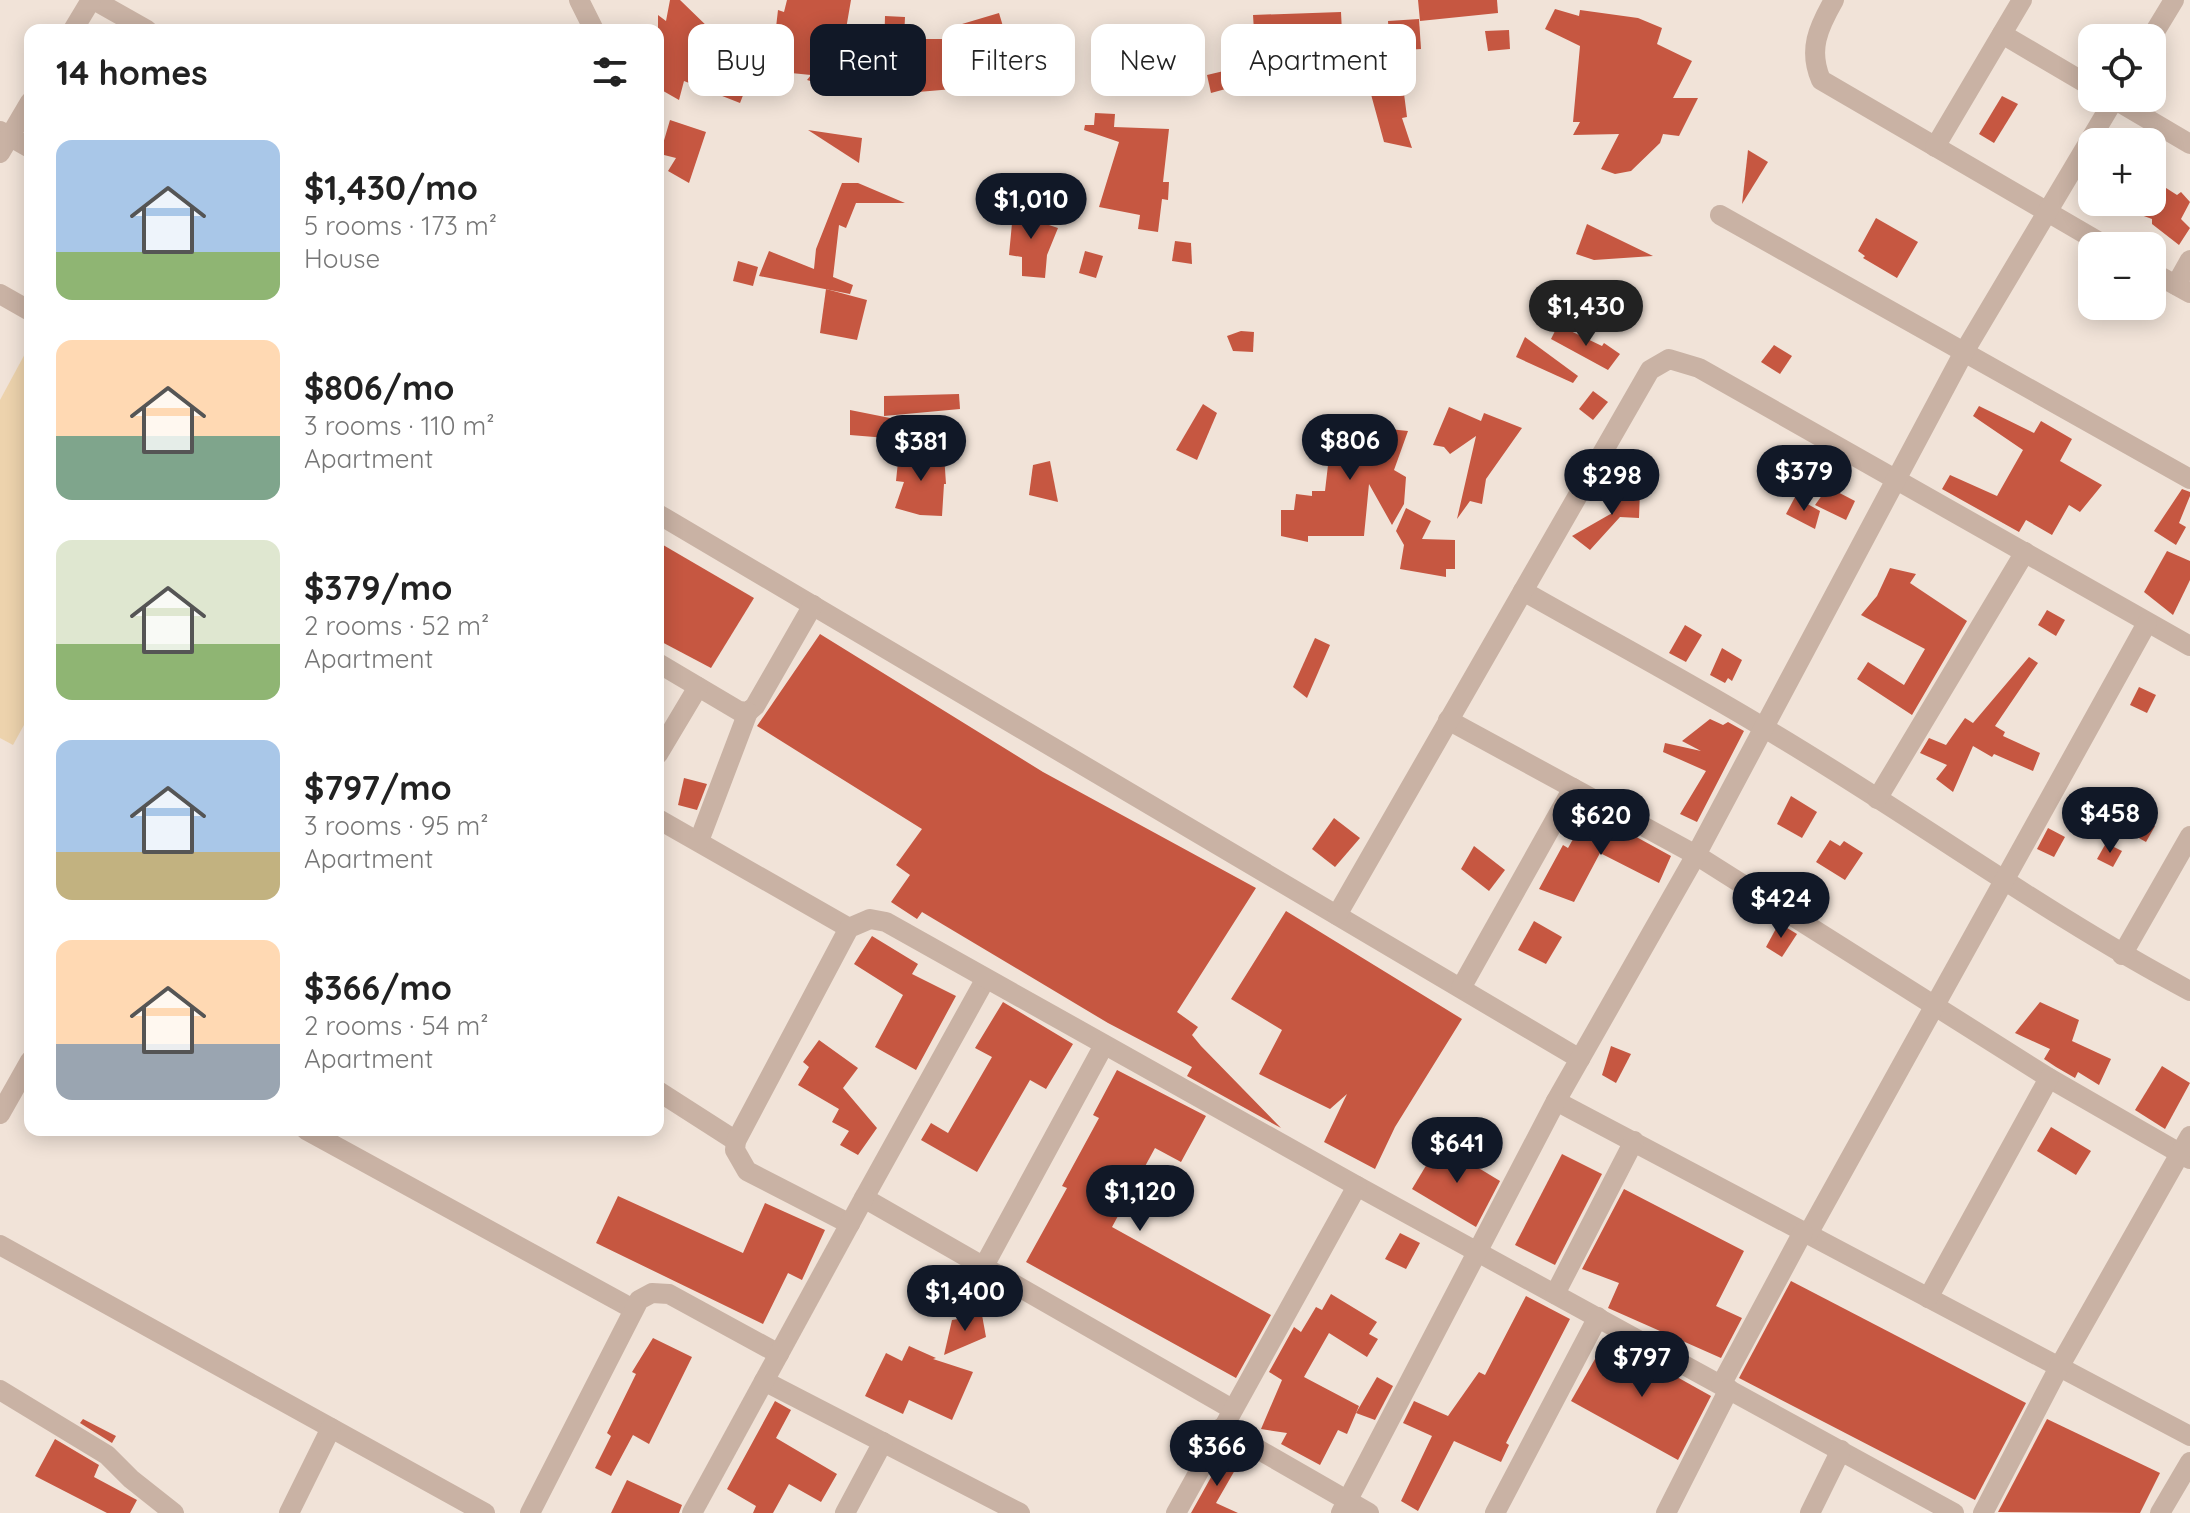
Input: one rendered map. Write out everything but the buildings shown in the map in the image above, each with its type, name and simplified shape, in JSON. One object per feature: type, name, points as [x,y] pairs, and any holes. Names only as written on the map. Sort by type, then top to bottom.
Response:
[{"type":"street","points":[[77,24],[92,0],[136,24]]},
{"type":"street","points":[[579,0],[591,24]]},
{"type":"street","points":[[1834,0],[1814,43],[1814,64],[1821,80],[2081,232]]},
{"type":"street","points":[[1935,147],[2022,0]]},
{"type":"street","points":[[2159,24],[2174,0]]},
{"type":"street","points":[[2002,34],[2078,79]]},
{"type":"street","points":[[24,110],[3,140],[24,146]]},
{"type":"street","points":[[1344,1507],[1556,1101],[1696,855],[1762,726],[1964,352],[2106,112]]},
{"type":"street","points":[[2136,112],[2190,144]]},
{"type":"street","points":[[1720,215],[2190,479]]},
{"type":"street","points":[[2183,289],[2190,260]]},
{"type":"street","points":[[0,294],[24,308]]},
{"type":"street","points":[[1337,915],[1650,370],[1669,359],[1699,368],[2190,646]]},
{"type":"street","points":[[664,518],[1580,1059]]},
{"type":"street","points":[[1877,799],[2025,552]]},
{"type":"street","points":[[1523,591],[1762,726],[2004,882],[2122,955],[2190,991]]},
{"type":"street","points":[[699,841],[748,712],[755,706],[813,605]]},
{"type":"street","points":[[1666,1513],[1725,1387],[1805,1233],[1935,1007],[2147,623]]},
{"type":"street","points":[[664,667],[739,711],[748,712]]},
{"type":"street","points":[[664,744],[698,687]]},
{"type":"street","points":[[1448,720],[1696,855],[2049,1078],[2187,1150],[2058,1369],[1983,1513]]},
{"type":"street","points":[[1461,988],[1573,788]]},
{"type":"street","points":[[664,822],[849,928]]},
{"type":"street","points":[[2122,955],[2190,836]]},
{"type":"street","points":[[850,1224],[747,1171],[735,1150],[736,1141],[849,928],[870,919],[886,922],[1357,1186],[1954,1513]]},
{"type":"street","points":[[692,1513],[985,980]]},
{"type":"street","points":[[984,1266],[1104,1045]]},
{"type":"street","points":[[0,1114],[24,1072]]},
{"type":"street","points":[[1928,1298],[2049,1078]]},
{"type":"street","points":[[664,1095],[736,1141]]},
{"type":"street","points":[[1556,1101],[2058,1369],[2190,1436]]},
{"type":"street","points":[[317,1136],[633,1309]]},
{"type":"street","points":[[1555,1294],[1634,1141]]},
{"type":"street","points":[[1176,1513],[1357,1186]]},
{"type":"street","points":[[864,1198],[1232,1409]]},
{"type":"street","points":[[0,1245],[485,1513]]},
{"type":"street","points":[[530,1513],[639,1300],[652,1293],[669,1294],[779,1354]]},
{"type":"street","points":[[1495,1513],[1598,1317]]},
{"type":"street","points":[[764,1381],[1020,1513]]},
{"type":"street","points":[[0,1390],[107,1455],[131,1479],[174,1513]]},
{"type":"street","points":[[289,1513],[331,1428]]},
{"type":"street","points":[[1221,1428],[1344,1507],[1369,1513]]},
{"type":"street","points":[[845,1513],[883,1442]]},
{"type":"street","points":[[1810,1513],[1841,1450]]},
{"type":"street","points":[[2160,1513],[2190,1462]]},
{"type":"sand","points":[[24,356],[24,725],[13,745],[0,738],[0,400]]}]
